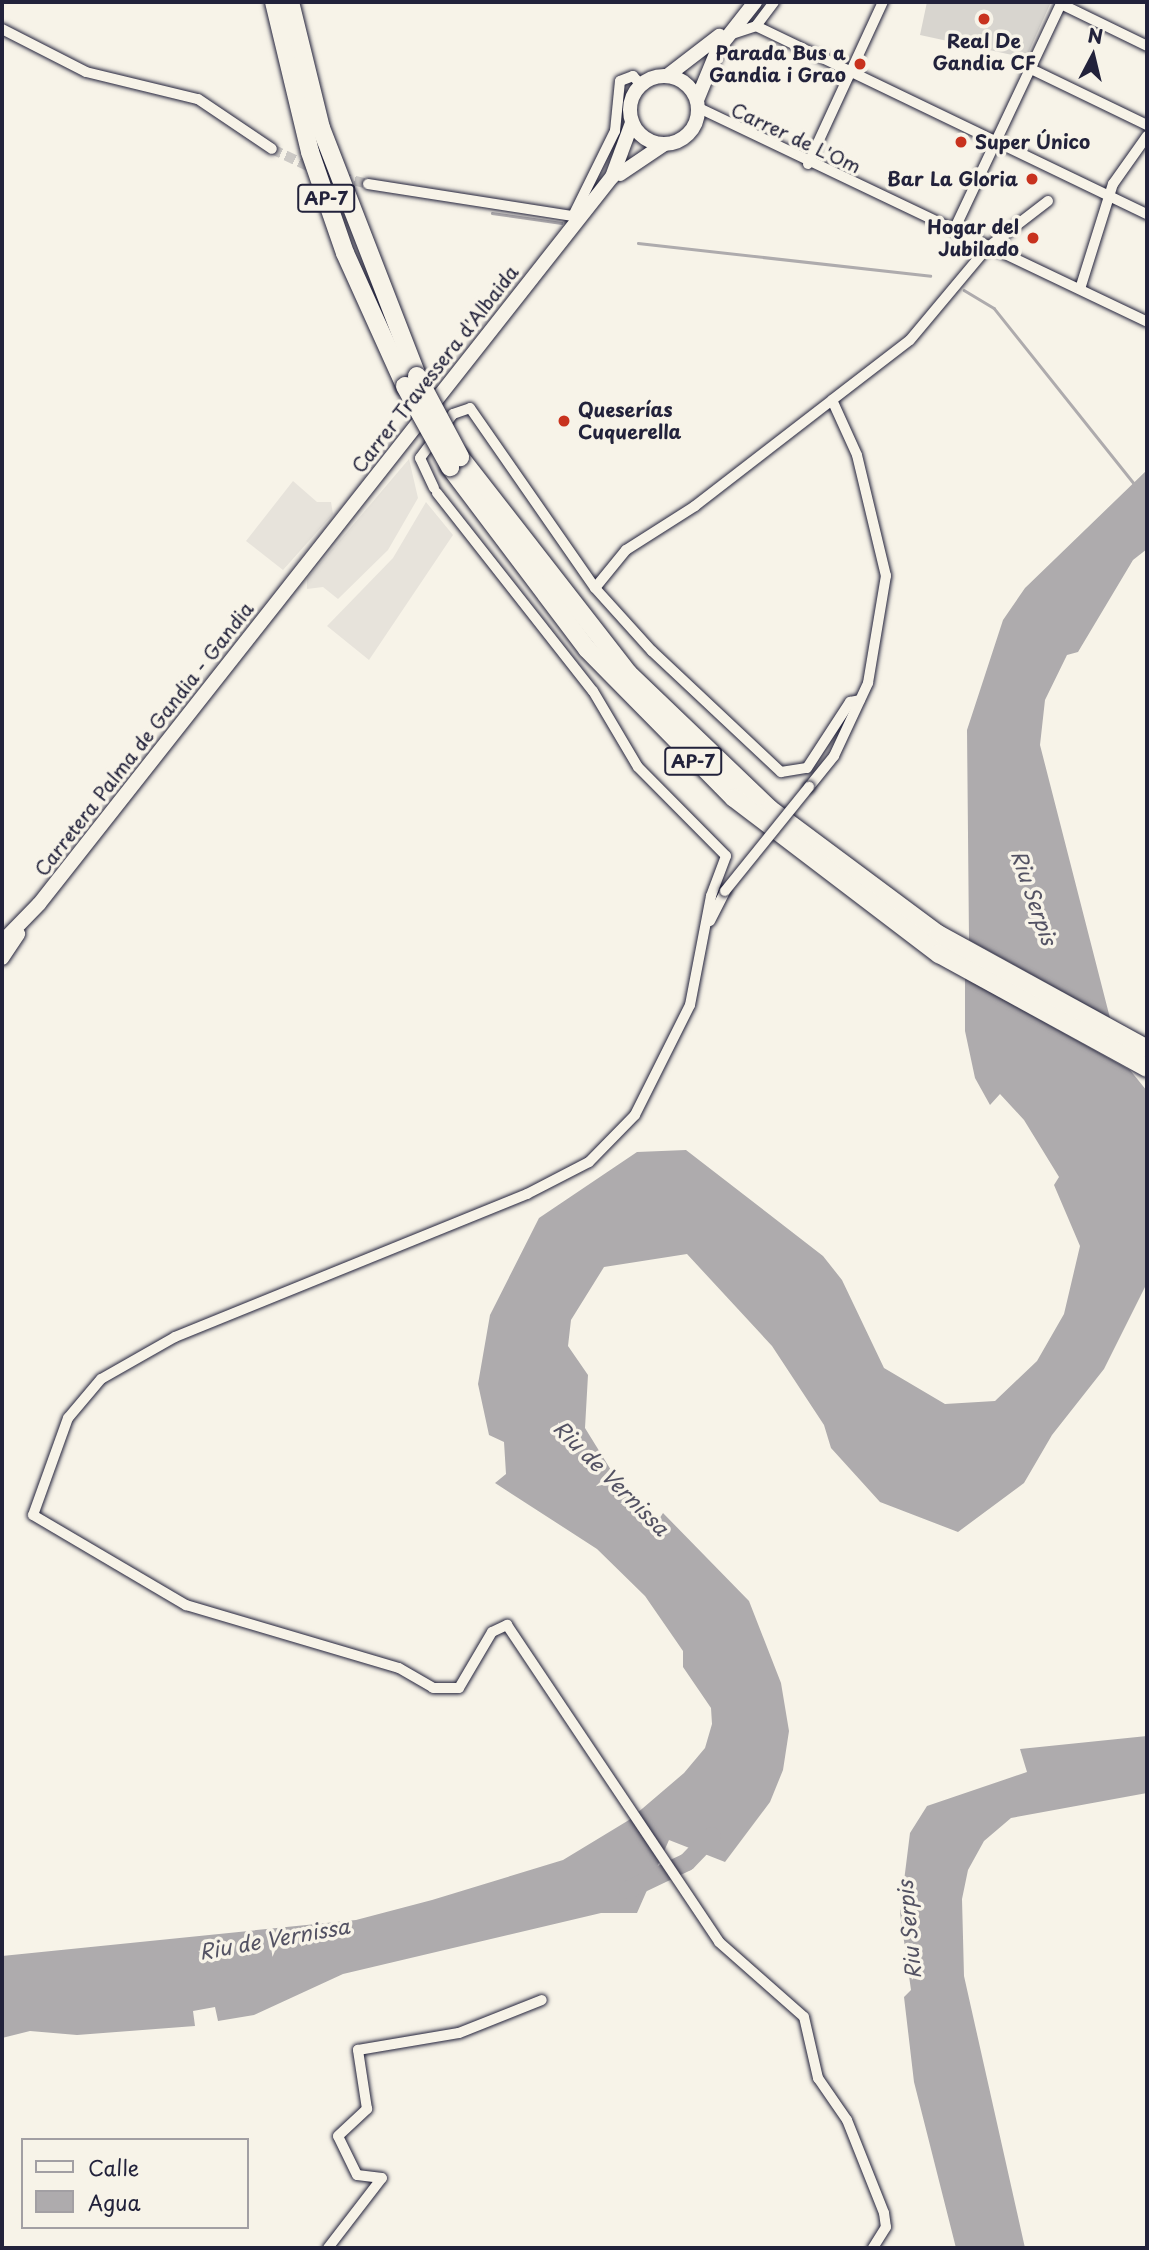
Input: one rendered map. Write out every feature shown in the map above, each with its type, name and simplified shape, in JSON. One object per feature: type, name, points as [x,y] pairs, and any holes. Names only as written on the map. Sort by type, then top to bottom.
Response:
[{"type":"highway","name":"AP-7","points":[[274,2],[310,152],[345,253],[455,462],[587,649],[695,763],[834,879],[939,954],[1147,1049]]},
{"type":"highway","name":"AP-7","points":[[290,2],[321,128],[411,381]]},
{"type":"highway","name":"AP-7","points":[[1003,981],[1147,1068]]},
{"type":"main road","points":[[746,2],[713,43],[667,76],[640,85],[630,103],[632,122],[644,138],[663,145],[689,134],[698,104],[728,35],[755,2]]},
{"type":"main road","points":[[667,76],[686,83],[698,104]]},
{"type":"main road","name":"Carrer Travessera d'Albaida","points":[[612,177],[632,122]]},
{"type":"main road","name":"Carrer Travessera d'Albaida","points":[[289,586],[576,216],[612,177],[663,145]]},
{"type":"main road","name":"Carretera Palma de Gandia - Gandia","points":[[2,958],[30,915],[289,586]]},
{"type":"main road","name":"Carretera Palma de Gandia - Gandia","points":[[2,942],[30,915]]},
{"type":"street","points":[[728,35],[756,26],[774,2]]},
{"type":"street","points":[[808,164],[883,2]]},
{"type":"street","points":[[954,230],[1061,3],[1147,46]]},
{"type":"street","points":[[756,26],[1110,192],[1147,214]]},
{"type":"street","points":[[2,29],[93,75],[198,99],[272,149]]},
{"type":"street","points":[[1029,68],[1147,125]]},
{"type":"street","points":[[368,184],[576,216],[615,131],[620,81],[632,76],[640,85]]},
{"type":"street","name":"Carrer de L'Om","points":[[698,104],[808,164],[1147,322]]},
{"type":"street","points":[[1080,289],[1110,192],[1147,136]]},
{"type":"street","points":[[595,588],[626,550],[695,506],[910,340],[987,248],[1048,201]]},
{"type":"street","points":[[709,922],[725,891],[834,756],[860,700],[879,640],[886,569],[849,430],[832,400]]},
{"type":"street","points":[[860,700],[850,702],[807,768],[781,772],[661,660],[595,588],[470,408],[453,414],[420,458],[435,491],[593,691],[638,767],[723,850],[727,865],[711,896],[709,922],[690,1005],[635,1115],[614,1142],[527,1194],[130,1359],[91,1388],[68,1418],[33,1507],[44,1527],[186,1605],[399,1668],[433,1688],[458,1688],[492,1632],[507,1625],[734,1958],[808,2025],[818,2078],[847,2120],[884,2213],[886,2227],[873,2248]]},
{"type":"street","points":[[328,2248],[382,2178],[357,2175],[338,2136],[367,2109],[358,2050],[459,2033],[542,2000]]},
{"type":"shaded area","name":"Real De Gandia CF","points":[[927,2],[1051,2],[1026,58],[920,35]]},
{"type":"shaded area","points":[[409,459],[418,498],[388,550],[338,599],[323,587],[307,589],[307,579]]},
{"type":"shaded area","points":[[293,481],[317,502],[331,502],[333,514],[283,570],[246,541]]},
{"type":"shaded area","points":[[426,502],[453,535],[369,660],[327,626],[393,558]]},
{"type":"water","name":"Riu Serpis","points":[[1147,470],[1147,549],[1133,560],[1078,652],[1067,655],[1045,700],[1040,745],[1110,1018],[969,940],[967,730],[1003,620],[1025,588]]},
{"type":"water","points":[[965,978],[1130,1070],[1147,1091],[1147,1283],[1104,1369],[1052,1435],[1024,1483],[958,1532],[880,1502],[831,1448],[824,1425],[772,1346],[687,1254],[604,1267],[571,1320],[568,1346],[588,1375],[585,1428],[627,1496],[656,1524],[663,1513],[749,1601],[781,1683],[789,1731],[783,1770],[770,1802],[725,1862],[669,1840],[637,1913],[601,1913],[343,1974],[254,2015],[218,2021],[215,2007],[193,2011],[195,2026],[77,2035],[30,2031],[2,2038],[2,1956],[356,1920],[432,1900],[563,1860],[629,1820],[684,1773],[705,1748],[712,1724],[711,1708],[683,1667],[683,1651],[645,1596],[597,1549],[495,1483],[506,1474],[504,1442],[489,1435],[478,1384],[490,1315],[539,1218],[637,1152],[686,1150],[823,1256],[842,1280],[884,1368],[945,1404],[995,1401],[1037,1361],[1064,1314],[1080,1246],[1054,1185],[1059,1177],[1024,1120],[1000,1094],[990,1105],[975,1078],[965,1031]]},
{"type":"water","name":"Riu Serpis","points":[[1147,1736],[1147,1793],[1011,1818],[984,1841],[968,1870],[962,1899],[964,1976],[1025,2248],[956,2248],[914,2082],[904,1997],[911,1990],[900,1913],[910,1833],[927,1806],[1027,1772],[1020,1749]]},
{"type":"waterway","points":[[492,213],[561,223]]},
{"type":"waterway","points":[[638,243],[930,276]]},
{"type":"waterway","points":[[964,290],[994,308],[1136,486]]},
{"type":"waterway","name":"Riu de Vernissa","points":[[628,1890],[687,1862],[712,1836]]},
{"type":"tunnel","points":[[272,149],[316,170]]},
{"type":"tunnel","points":[[340,177],[368,184]]},
{"type":"place","name":"Real De Gandia CF","points":[[984,19]]},
{"type":"place","name":"Parada Bus a Gandia i Grao","points":[[860,64]]},
{"type":"place","name":"Super Único","points":[[961,142]]},
{"type":"place","name":"Bar La Gloria","points":[[1032,179]]},
{"type":"place","name":"Hogar del Jubilado","points":[[1033,238]]},
{"type":"place","name":"Queserías Cuquerella","points":[[564,421]]}]
